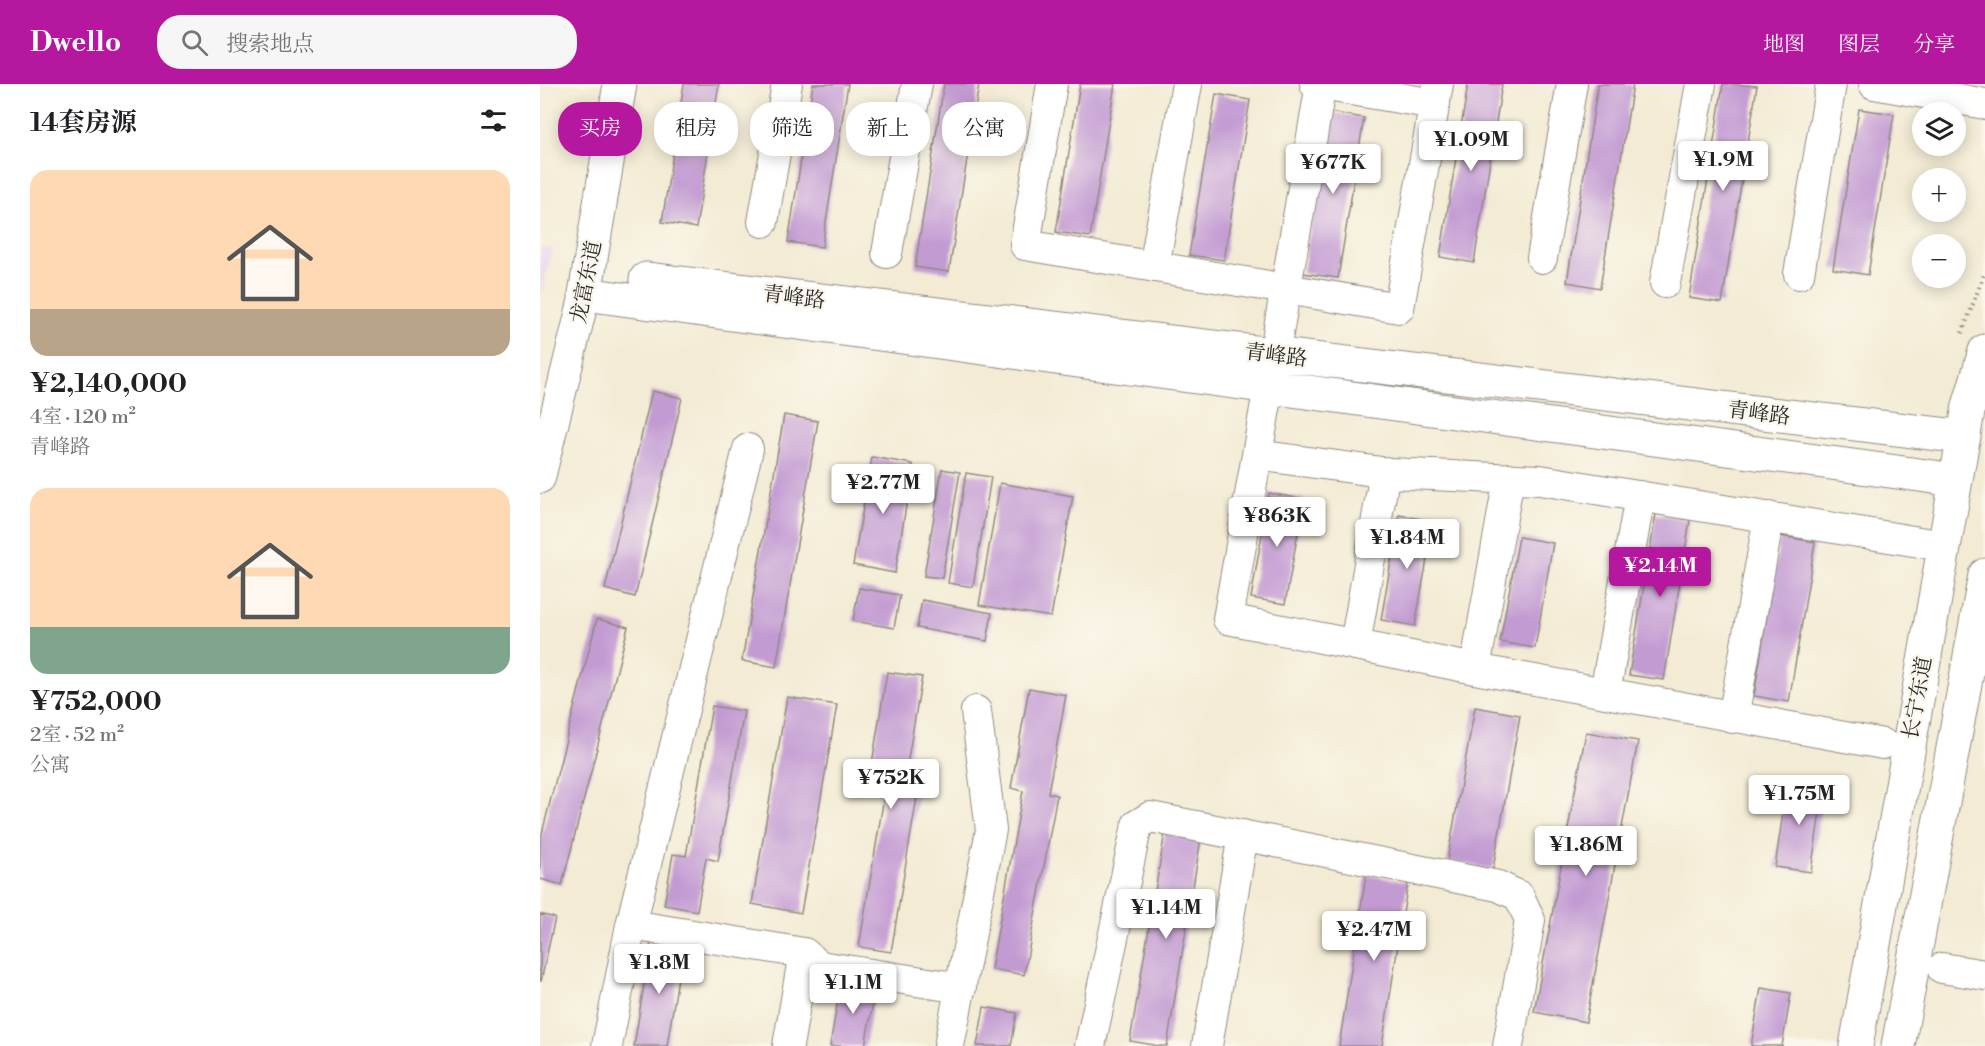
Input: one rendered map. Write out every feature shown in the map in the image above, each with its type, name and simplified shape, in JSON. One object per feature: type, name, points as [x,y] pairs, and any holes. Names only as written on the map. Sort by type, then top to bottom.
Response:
[{"type":"main road","name":"龙富东道","points":[[587,283],[620,84]]},
{"type":"main road","name":"青峰路","points":[[587,283],[1964,437]]},
{"type":"main road","name":"青峰路","points":[[587,283],[1956,480]]},
{"type":"main road","name":"长宁东道","points":[[1856,1046],[1969,406],[1985,351]]},
{"type":"main road","name":"长宁东道","points":[[1898,1046],[1985,575]]},
{"type":"street","points":[[763,222],[787,84]]},
{"type":"street","points":[[887,253],[917,84]]},
{"type":"street","points":[[1052,84],[1025,245],[1285,290],[1400,308],[1436,94],[1319,84],[1285,290],[1257,455],[1228,619],[1475,669],[1883,744]]},
{"type":"street","points":[[1154,267],[1187,84]]},
{"type":"street","points":[[1542,258],[1572,84]]},
{"type":"street","points":[[1665,283],[1701,84]]},
{"type":"street","points":[[1799,274],[1831,84]]},
{"type":"street","points":[[1874,84],[1969,96]]},
{"type":"street","name":"龙富东道","points":[[540,478],[587,283]]},
{"type":"street","points":[[607,1046],[631,925],[748,449]]},
{"type":"street","points":[[1257,455],[1385,472],[1540,480],[1944,546]]},
{"type":"street","points":[[1355,645],[1385,472]]},
{"type":"street","points":[[1475,669],[1509,478]]},
{"type":"street","points":[[1605,693],[1640,496]]},
{"type":"street","points":[[1733,718],[1769,518]]},
{"type":"street","points":[[950,1046],[991,830],[976,711]]},
{"type":"street","points":[[1090,1046],[1137,825],[1150,817],[1498,886],[1519,896],[1530,920],[1508,1046]]},
{"type":"street","points":[[1207,1046],[1243,835]]},
{"type":"street","points":[[631,925],[804,953],[820,966],[961,988]]},
{"type":"street","points":[[788,1046],[804,953]]},
{"type":"street","points":[[1942,968],[1985,975]]},
{"type":"shaded area","points":[[540,248],[553,248],[540,297]]},
{"type":"building","points":[[684,84],[719,84],[716,102],[681,102]]},
{"type":"building","points":[[813,84],[848,84],[822,247],[788,242],[802,156],[834,156],[834,102],[810,102]]},
{"type":"building","points":[[944,84],[979,84],[976,102],[942,102],[942,156],[968,156],[949,272],[915,267]]},
{"type":"building","points":[[1080,84],[1115,84],[1090,237],[1056,232]]},
{"type":"building","points":[[1468,84],[1502,84],[1474,263],[1440,257]]},
{"type":"building","points":[[1598,84],[1633,84],[1600,288],[1567,282]]},
{"type":"building","points":[[1723,84],[1757,86],[1722,303],[1689,298]]},
{"type":"building","points":[[1216,94],[1250,100],[1224,260],[1189,255]]},
{"type":"building","points":[[1859,109],[1894,114],[1868,275],[1833,269]]},
{"type":"building","points":[[1329,112],[1364,118],[1338,278],[1303,273]]},
{"type":"building","points":[[673,156],[708,156],[696,228],[662,222]]},
{"type":"building","points":[[652,391],[682,398],[635,597],[605,589]]},
{"type":"building","points":[[784,415],[818,421],[776,667],[742,661]]},
{"type":"building","points":[[872,457],[913,464],[895,573],[853,565]]},
{"type":"building","points":[[942,469],[960,472],[942,578],[924,576]]},
{"type":"building","points":[[966,473],[991,477],[973,587],[948,583]]},
{"type":"building","points":[[1000,483],[1073,496],[1051,617],[979,605]]},
{"type":"building","points":[[1269,493],[1304,499],[1285,604],[1251,598]]},
{"type":"building","points":[[1656,514],[1690,520],[1664,680],[1629,675]]},
{"type":"building","points":[[1399,515],[1434,521],[1415,626],[1381,620]]},
{"type":"building","points":[[1780,536],[1815,542],[1789,702],[1754,696]]},
{"type":"building","points":[[1519,537],[1553,543],[1535,648],[1500,642]]},
{"type":"building","points":[[859,588],[900,595],[894,628],[853,621]]},
{"type":"building","points":[[922,600],[992,613],[987,641],[917,628]]},
{"type":"building","points":[[597,619],[628,627],[562,885],[540,879],[540,841]]},
{"type":"building","points":[[887,672],[922,677],[903,788],[918,791],[891,952],[859,947],[886,785],[869,782]]},
{"type":"building","points":[[1029,688],[1066,695],[1048,793],[1057,795],[1024,975],[991,969],[1023,791],[1011,788]]},
{"type":"building","points":[[787,697],[837,705],[801,913],[752,904]]},
{"type":"building","points":[[712,706],[744,711],[718,861],[706,858],[697,911],[664,905],[673,854],[686,856]]},
{"type":"building","points":[[1475,707],[1520,715],[1493,869],[1447,861]]},
{"type":"building","points":[[1586,732],[1638,741],[1586,1022],[1534,1012]]},
{"type":"building","points":[[1788,779],[1824,785],[1811,872],[1775,867]]},
{"type":"building","points":[[1165,832],[1201,838],[1167,1046],[1160,1046],[1130,1041]]},
{"type":"building","points":[[1366,875],[1408,882],[1382,1046],[1339,1046]]},
{"type":"building","points":[[540,914],[555,918],[541,981],[540,981]]},
{"type":"building","points":[[651,942],[683,947],[667,1046],[634,1046]]},
{"type":"building","points":[[841,981],[876,987],[865,1046],[830,1046]]},
{"type":"building","points":[[1761,988],[1791,993],[1782,1046],[1751,1046]]},
{"type":"building","points":[[984,1007],[1017,1013],[1011,1046],[977,1046]]}]
